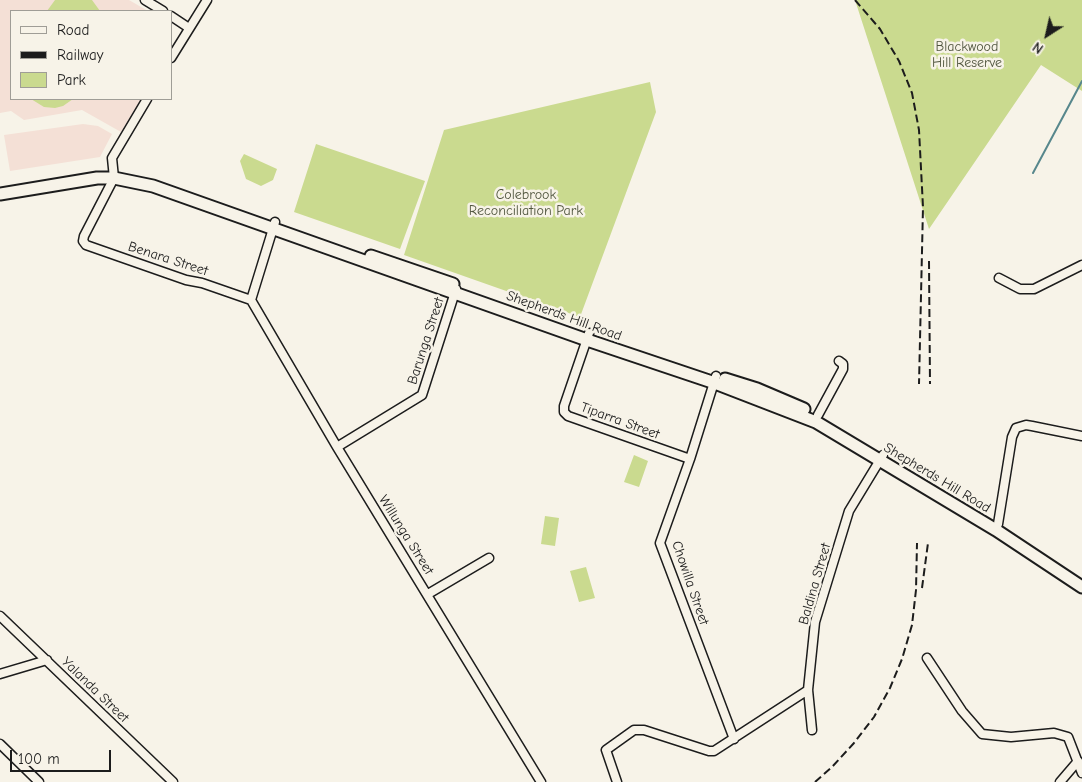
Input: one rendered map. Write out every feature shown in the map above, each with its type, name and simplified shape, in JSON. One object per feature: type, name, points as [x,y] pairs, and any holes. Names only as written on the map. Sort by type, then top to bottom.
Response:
[{"type":"main road","name":"Shepherds Hill Road","points":[[0,187],[75,175],[154,178],[274,225],[715,379],[816,422],[998,524],[1082,580]]},
{"type":"main road","name":"Shepherds Hill Road","points":[[0,194],[114,175]]},
{"type":"main road","name":"Shepherds Hill Road","points":[[715,379],[757,389],[818,415],[881,458],[996,530],[1082,587]]},
{"type":"street","points":[[145,0],[161,10]]},
{"type":"street","points":[[172,56],[206,0]]},
{"type":"street","points":[[172,17],[190,28]]},
{"type":"street","points":[[114,175],[112,158],[146,100]]},
{"type":"street","name":"Benara Street","points":[[114,175],[84,236],[83,241],[86,245],[186,280],[202,283],[251,300]]},
{"type":"street","points":[[251,300],[274,225]]},
{"type":"street","points":[[999,278],[1020,289],[1034,290],[1082,265]]},
{"type":"street","name":"Barunga Street","points":[[337,447],[422,395],[456,289]]},
{"type":"street","name":"Willunga Street","points":[[251,300],[337,447],[541,782]]},
{"type":"street","name":"Tiparra Street","points":[[588,336],[564,406],[564,412],[568,416],[690,459]]},
{"type":"street","points":[[818,415],[844,368],[840,361]]},
{"type":"street","name":"Chowilla Street","points":[[715,379],[690,459],[660,543],[734,739]]},
{"type":"street","points":[[998,524],[1012,437],[1016,428],[1026,425],[1082,437]]},
{"type":"street","name":"Baldina Street","points":[[812,730],[808,690],[815,622],[849,512],[881,458]]},
{"type":"street","points":[[428,594],[489,558]]},
{"type":"street","name":"Yalanda Street","points":[[0,616],[47,660],[163,779],[173,782]]},
{"type":"street","points":[[927,658],[962,711],[982,734],[1011,737],[1054,733],[1068,737],[1082,773]]},
{"type":"street","points":[[0,674],[47,660]]},
{"type":"street","points":[[617,782],[606,750],[639,728],[714,751],[808,690]]},
{"type":"street","points":[[0,744],[39,782]]},
{"type":"street","points":[[1060,782],[1078,761]]},
{"type":"shaded area","points":[[0,0],[129,0],[146,10],[10,10],[10,100],[140,100],[121,132],[82,110],[24,120],[11,111],[0,113]]},
{"type":"shaded area","points":[[83,124],[98,126],[112,134],[100,157],[10,171],[4,135]]},
{"type":"green space","points":[[55,0],[92,0],[99,10],[48,10]]},
{"type":"green space","name":"Blackwood Hill Reserve","points":[[855,0],[1082,0],[1082,91],[1041,65],[929,229]]},
{"type":"green space","name":"Colebrook Reconciliation Park","points":[[650,82],[656,112],[580,317],[404,255],[444,130]]},
{"type":"green space","points":[[33,100],[72,100],[63,106],[55,108],[44,107]]},
{"type":"green space","points":[[316,144],[425,181],[400,249],[294,212]]},
{"type":"green space","points":[[244,154],[277,169],[273,180],[261,186],[246,179],[240,161]]},
{"type":"green space","points":[[634,455],[648,461],[639,487],[624,482]]},
{"type":"green space","points":[[545,516],[559,518],[555,546],[541,544]]},
{"type":"green space","points":[[586,567],[595,598],[579,602],[570,571]]},
{"type":"waterway","points":[[1033,173],[1082,81]]},
{"type":"railway","points":[[855,0],[880,29],[899,61],[912,93],[919,130],[923,207],[919,384]]},
{"type":"railway","points":[[929,261],[930,384]]},
{"type":"railway","points":[[815,782],[854,743],[874,717],[890,688],[902,659],[912,625],[916,590],[917,543]]},
{"type":"railway","points":[[922,588],[928,543]]}]
